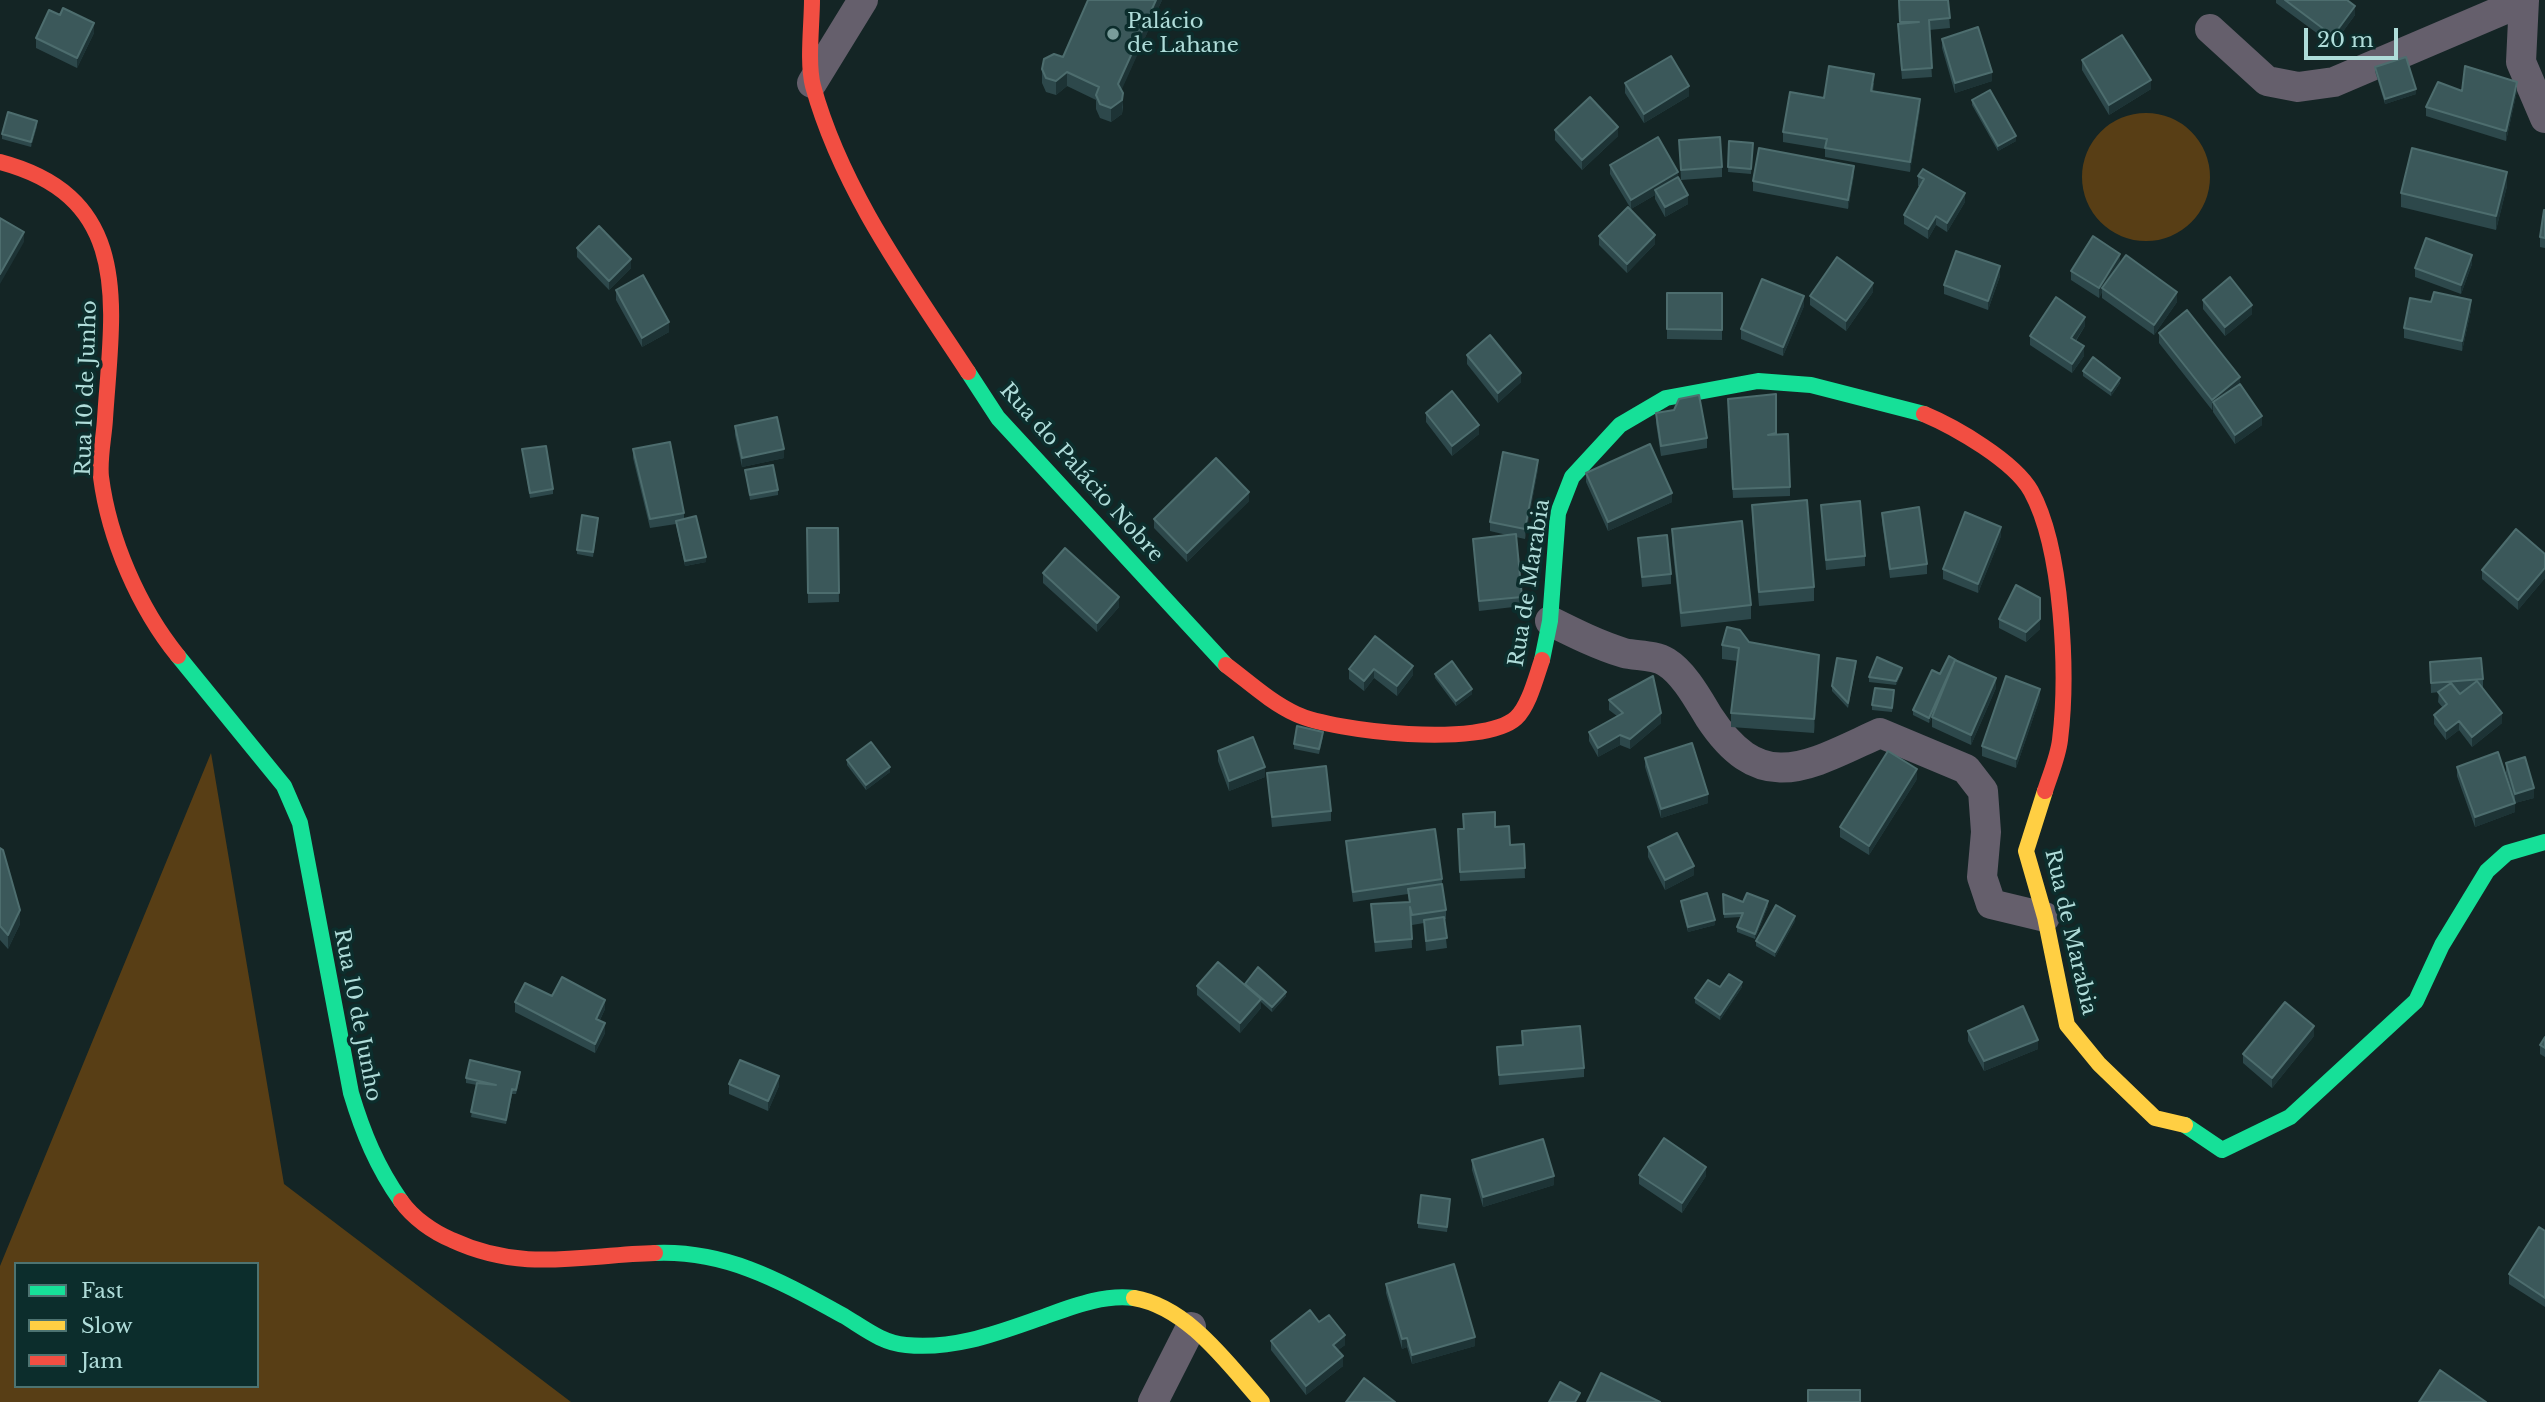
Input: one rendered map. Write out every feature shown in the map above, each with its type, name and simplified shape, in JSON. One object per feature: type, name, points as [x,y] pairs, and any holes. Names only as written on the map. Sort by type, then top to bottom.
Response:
[{"type":"main road","name":"Rua do Palácio Nobre","points":[[812,0],[812,83],[839,156],[884,244],[998,418],[1221,661],[1273,701],[1298,715],[1323,723]]},
{"type":"main road","name":"Rua 10 de Junho","points":[[0,162],[19,167],[57,185],[90,219],[107,263],[113,297],[102,476],[116,538],[137,590],[166,641],[284,786],[300,823],[350,1097],[370,1157],[404,1206],[443,1238],[486,1255],[531,1261],[591,1258],[667,1249],[721,1258],[772,1275],[890,1342],[948,1345],[987,1337],[1081,1304],[1130,1297],[1165,1310],[1191,1327],[1262,1402]]},
{"type":"main road","name":"Rua de Marabia","points":[[1323,723],[1445,736],[1490,731],[1516,718],[1534,684],[1550,621],[1559,513],[1572,477],[1620,425],[1666,398],[1758,381],[1811,386],[1913,409],[1956,428],[1994,454],[2031,490],[2046,533],[2059,592],[2063,702],[2060,743],[2026,852],[2045,917],[2067,1025],[2099,1063],[2155,1118],[2185,1125],[2222,1150],[2290,1116],[2416,1001],[2442,945],[2487,871],[2507,853],[2545,842]]},
{"type":"street","points":[[812,83],[863,0]]},
{"type":"street","points":[[2210,29],[2267,81],[2298,87],[2334,82],[2524,1],[2521,62],[2545,118]]},
{"type":"street","points":[[1550,621],[1626,653],[1665,662],[1694,692],[1724,740],[1747,759],[1774,768],[1811,765],[1880,733],[1966,769],[1983,791],[1986,832],[1982,877],[1991,904],[2045,917]]},
{"type":"street","points":[[1153,1402],[1191,1327]]},
{"type":"shaded area","points":[[2146,113],[2170,118],[2191,132],[2205,153],[2210,177],[2205,201],[2191,222],[2170,236],[2146,241],[2122,236],[2101,222],[2087,201],[2082,177],[2087,153],[2101,132],[2122,118]]},
{"type":"shaded area","points":[[211,753],[284,1184],[571,1402],[0,1402],[0,1266]]},
{"type":"building","name":"Palácio de Lahane","points":[[1088,0],[1156,0],[1118,84],[1123,93],[1122,100],[1111,108],[1100,104],[1096,95],[1099,87],[1067,72],[1056,81],[1046,78],[1042,69],[1044,59],[1054,54],[1063,57]]},
{"type":"building","points":[[1899,0],[1948,0],[1950,18],[1929,20],[1932,68],[1902,70],[1898,24],[1919,22],[1900,22]]},
{"type":"building","points":[[2285,0],[2347,0],[2355,6],[2333,36]]},
{"type":"building","points":[[63,8],[94,23],[77,58],[36,38],[49,10],[60,15]]},
{"type":"building","points":[[1978,27],[1992,72],[1955,83],[1942,39]]},
{"type":"building","points":[[2122,35],[2151,80],[2109,105],[2082,60]]},
{"type":"building","points":[[1671,56],[1689,86],[1644,114],[1625,83]]},
{"type":"building","points":[[2406,57],[2416,89],[2385,99],[2375,67]]},
{"type":"building","points":[[1829,66],[1874,74],[1871,91],[1920,99],[1910,162],[1825,148],[1827,139],[1783,132],[1790,92],[1824,98]]},
{"type":"building","points":[[2465,66],[2517,82],[2506,131],[2426,107],[2438,82],[2462,91]]},
{"type":"building","points":[[1990,90],[2016,136],[1998,146],[1972,100]]},
{"type":"building","points":[[1590,97],[1618,127],[1582,160],[1555,130]]},
{"type":"building","points":[[8,112],[37,121],[31,142],[2,134]]},
{"type":"building","points":[[1658,137],[1678,172],[1631,200],[1610,165]]},
{"type":"building","points":[[1720,137],[1722,167],[1681,170],[1679,140]]},
{"type":"building","points":[[1729,141],[1753,143],[1751,169],[1728,167]]},
{"type":"building","points":[[1759,148],[1854,166],[1848,200],[1753,181]]},
{"type":"building","points":[[2412,148],[2507,172],[2496,216],[2401,193]]},
{"type":"building","points":[[1923,169],[1965,193],[1947,223],[1936,216],[1928,229],[1904,215],[1924,179],[1918,176]]},
{"type":"building","points":[[1678,177],[1688,195],[1665,207],[1655,190]]},
{"type":"building","points":[[1628,207],[1655,235],[1627,264],[1599,236]]},
{"type":"building","points":[[2545,210],[2545,238],[2540,237]]},
{"type":"building","points":[[0,218],[24,232],[0,274]]},
{"type":"building","points":[[599,226],[631,259],[609,281],[577,248]]},
{"type":"building","points":[[2093,236],[2120,254],[2099,288],[2071,271]]},
{"type":"building","points":[[2426,238],[2472,255],[2461,285],[2415,268]]},
{"type":"building","points":[[1956,251],[2000,266],[1988,301],[1944,285]]},
{"type":"building","points":[[2126,255],[2177,292],[2154,325],[2102,288]]},
{"type":"building","points":[[1837,257],[1873,283],[1846,321],[1810,296]]},
{"type":"building","points":[[643,275],[669,322],[642,338],[616,290]]},
{"type":"building","points":[[2230,277],[2252,305],[2225,327],[2203,300]]},
{"type":"building","points":[[1762,279],[1804,296],[1783,347],[1741,329]]},
{"type":"building","points":[[2434,292],[2471,300],[2462,341],[2404,328],[2410,298],[2431,302]]},
{"type":"building","points":[[1667,293],[1722,293],[1722,330],[1667,329]]},
{"type":"building","points":[[2056,297],[2085,317],[2071,338],[2084,346],[2072,364],[2030,336]]},
{"type":"building","points":[[2187,310],[2240,377],[2212,400],[2159,333]]},
{"type":"building","points":[[1490,335],[1521,373],[1498,393],[1467,355]]},
{"type":"building","points":[[2093,357],[2120,378],[2111,391],[2083,371]]},
{"type":"building","points":[[2240,384],[2262,416],[2235,435],[2213,402]]},
{"type":"building","points":[[1452,391],[1479,425],[1452,446],[1426,413]]},
{"type":"building","points":[[1776,394],[1776,433],[1768,435],[1788,434],[1790,487],[1733,489],[1728,399]]},
{"type":"building","points":[[1699,395],[1707,438],[1661,446],[1656,413],[1674,410],[1679,399]]},
{"type":"building","points":[[777,417],[784,449],[742,458],[735,426]]},
{"type":"building","points":[[670,442],[684,513],[650,519],[633,449]]},
{"type":"building","points":[[1650,444],[1672,493],[1608,522],[1586,473]]},
{"type":"building","points":[[546,446],[553,489],[530,493],[522,449]]},
{"type":"building","points":[[1503,452],[1538,460],[1525,529],[1490,522]]},
{"type":"building","points":[[1216,458],[1249,492],[1187,553],[1154,519]]},
{"type":"building","points":[[773,465],[778,490],[750,495],[745,470]]},
{"type":"building","points":[[1807,500],[1814,587],[1759,592],[1752,505]]},
{"type":"building","points":[[1860,501],[1865,556],[1826,560],[1821,505]]},
{"type":"building","points":[[1919,507],[1927,564],[1890,569],[1882,513]]},
{"type":"building","points":[[1965,512],[2001,527],[1978,584],[1943,569]]},
{"type":"building","points":[[582,515],[598,518],[593,552],[577,550]]},
{"type":"building","points":[[696,516],[706,557],[685,561],[676,521]]},
{"type":"building","points":[[1742,521],[1751,605],[1681,613],[1672,529]]},
{"type":"building","points":[[807,528],[838,528],[839,593],[808,593]]},
{"type":"building","points":[[2516,529],[2545,554],[2545,568],[2518,600],[2482,570]]},
{"type":"building","points":[[1516,534],[1522,597],[1479,601],[1473,539]]},
{"type":"building","points":[[1667,535],[1671,574],[1642,577],[1638,538]]},
{"type":"building","points":[[1065,548],[1119,597],[1097,623],[1043,573]]},
{"type":"building","points":[[2016,585],[2040,598],[2040,619],[2026,632],[1999,619]]},
{"type":"building","points":[[1727,627],[1740,630],[1749,642],[1819,655],[1814,719],[1731,713],[1739,648],[1722,645]]},
{"type":"building","points":[[1375,636],[1413,666],[1397,686],[1374,669],[1364,681],[1349,669]]},
{"type":"building","points":[[1949,656],[1956,660],[1929,718],[1913,710],[1932,670],[1940,674]]},
{"type":"building","points":[[1877,657],[1902,668],[1896,681],[1869,677]]},
{"type":"building","points":[[1837,658],[1856,661],[1848,703],[1832,686]]},
{"type":"building","points":[[2481,658],[2483,679],[2431,683],[2430,662]]},
{"type":"building","points":[[1955,660],[1996,678],[1971,735],[1932,717]]},
{"type":"building","points":[[1452,661],[1472,689],[1456,701],[1435,674]]},
{"type":"building","points":[[1653,676],[1661,713],[1630,739],[1620,735],[1598,748],[1589,732],[1623,713],[1609,700]]},
{"type":"building","points":[[2006,676],[2040,689],[2016,759],[1982,746]]},
{"type":"building","points":[[2477,681],[2502,713],[2472,737],[2459,721],[2446,731],[2434,715],[2447,704],[2438,692],[2451,683],[2460,694]]},
{"type":"building","points":[[1875,688],[1894,690],[1892,708],[1872,705]]},
{"type":"building","points":[[1297,726],[1323,732],[1319,749],[1294,744]]},
{"type":"building","points":[[1253,737],[1265,767],[1229,781],[1218,751]]},
{"type":"building","points":[[871,742],[890,767],[866,785],[847,760]]},
{"type":"building","points":[[1692,743],[1708,794],[1661,809],[1645,758]]},
{"type":"building","points":[[1888,751],[1917,769],[1869,846],[1840,827]]},
{"type":"building","points":[[2498,752],[2515,803],[2475,817],[2457,767]]},
{"type":"building","points":[[2525,757],[2534,788],[2515,794],[2506,763]]},
{"type":"building","points":[[1326,766],[1331,811],[1272,817],[1267,773]]},
{"type":"building","points":[[1495,812],[1495,827],[1509,826],[1510,845],[1524,844],[1525,868],[1460,872],[1458,829],[1464,829],[1463,814]]},
{"type":"building","points":[[1435,829],[1442,879],[1353,892],[1346,841]]},
{"type":"building","points":[[1677,833],[1694,866],[1665,880],[1648,847]]},
{"type":"building","points":[[0,848],[3,850],[20,910],[8,935],[0,926]]},
{"type":"building","points":[[1442,884],[1446,910],[1412,915],[1410,907],[1412,939],[1375,942],[1371,904],[1410,902],[1408,889]]},
{"type":"building","points":[[1707,893],[1715,920],[1688,927],[1681,901]]},
{"type":"building","points":[[1747,893],[1768,901],[1755,934],[1737,927],[1743,913],[1724,914],[1723,894],[1743,902]]},
{"type":"building","points":[[1776,905],[1795,916],[1775,952],[1756,941]]},
{"type":"building","points":[[1444,917],[1447,938],[1426,941],[1424,920]]},
{"type":"building","points":[[1218,962],[1261,999],[1240,1023],[1197,986]]},
{"type":"building","points":[[1258,967],[1286,992],[1272,1007],[1245,984]]},
{"type":"building","points":[[1729,974],[1742,982],[1720,1015],[1695,998],[1708,980],[1720,987]]},
{"type":"building","points":[[562,977],[605,1000],[596,1019],[605,1023],[595,1044],[515,1002],[525,983],[552,996]]},
{"type":"building","points":[[2285,1002],[2314,1026],[2272,1078],[2243,1054]]},
{"type":"building","points":[[2023,1006],[2038,1040],[1984,1061],[1968,1031]]},
{"type":"building","points":[[1580,1026],[1584,1068],[1499,1075],[1497,1047],[1523,1045],[1522,1031]]},
{"type":"building","points":[[470,1060],[520,1072],[516,1090],[512,1089],[506,1120],[471,1112],[477,1083],[496,1085],[466,1078]]},
{"type":"building","points":[[740,1060],[779,1076],[768,1101],[729,1084]]},
{"type":"building","points":[[1664,1138],[1706,1167],[1682,1203],[1639,1175]]},
{"type":"building","points":[[1543,1139],[1554,1176],[1483,1197],[1472,1160]]},
{"type":"building","points":[[1421,1195],[1450,1199],[1447,1227],[1418,1223]]},
{"type":"building","points":[[2539,1227],[2545,1231],[2545,1298],[2509,1274]]},
{"type":"building","points":[[1454,1264],[1475,1337],[1412,1355],[1407,1338],[1402,1339],[1386,1284]]},
{"type":"building","points":[[1310,1310],[1319,1322],[1329,1315],[1345,1335],[1333,1345],[1343,1356],[1306,1386],[1271,1341]]},
{"type":"building","points":[[2440,1370],[2486,1402],[2419,1402]]},
{"type":"building","points":[[1601,1373],[1660,1402],[1587,1402]]},
{"type":"building","points":[[1364,1378],[1395,1402],[1346,1402]]},
{"type":"building","points":[[1560,1382],[1580,1393],[1575,1402],[1549,1402]]},
{"type":"building","points":[[1808,1390],[1860,1390],[1860,1402],[1808,1402]]},
{"type":"traffic: fast","points":[[968,372],[998,418],[1226,665]]},
{"type":"traffic: fast","points":[[1542,660],[1550,621],[1558,513],[1572,477],[1620,425],[1666,398],[1758,381],[1811,385],[1924,414]]},
{"type":"traffic: fast","points":[[178,656],[284,786],[300,823],[351,1093],[371,1149],[401,1201]]},
{"type":"traffic: fast","points":[[2185,1125],[2222,1150],[2290,1117],[2416,1001],[2442,945],[2487,871],[2507,853],[2545,842]]},
{"type":"traffic: fast","points":[[655,1253],[706,1257],[753,1271],[798,1291],[881,1338],[906,1345],[960,1342],[995,1334],[1090,1302],[1134,1298]]},
{"type":"traffic: slow","points":[[2045,791],[2026,851],[2045,917],[2067,1025],[2099,1064],[2155,1118],[2185,1125]]},
{"type":"traffic: slow","points":[[1134,1298],[1154,1303],[1189,1325],[1221,1355],[1262,1402]]},
{"type":"traffic: jam","points":[[812,0],[811,77],[841,162],[879,235],[968,372]]},
{"type":"traffic: jam","points":[[0,162],[44,179],[75,202],[95,230],[106,263],[111,299],[111,338],[101,463],[105,501],[128,572],[151,617],[178,656]]},
{"type":"traffic: jam","points":[[1924,414],[1967,436],[2011,468],[2031,491],[2042,516],[2056,578],[2063,648],[2059,746],[2045,791]]},
{"type":"traffic: jam","points":[[1226,665],[1277,704],[1315,721],[1374,731],[1442,735],[1473,733],[1499,727],[1516,718],[1528,699],[1542,660]]},
{"type":"traffic: jam","points":[[401,1201],[417,1219],[438,1233],[478,1250],[503,1256],[552,1260],[655,1253]]},
{"type":"place","name":"Palácio de Lahane","points":[[1113,34]]}]
